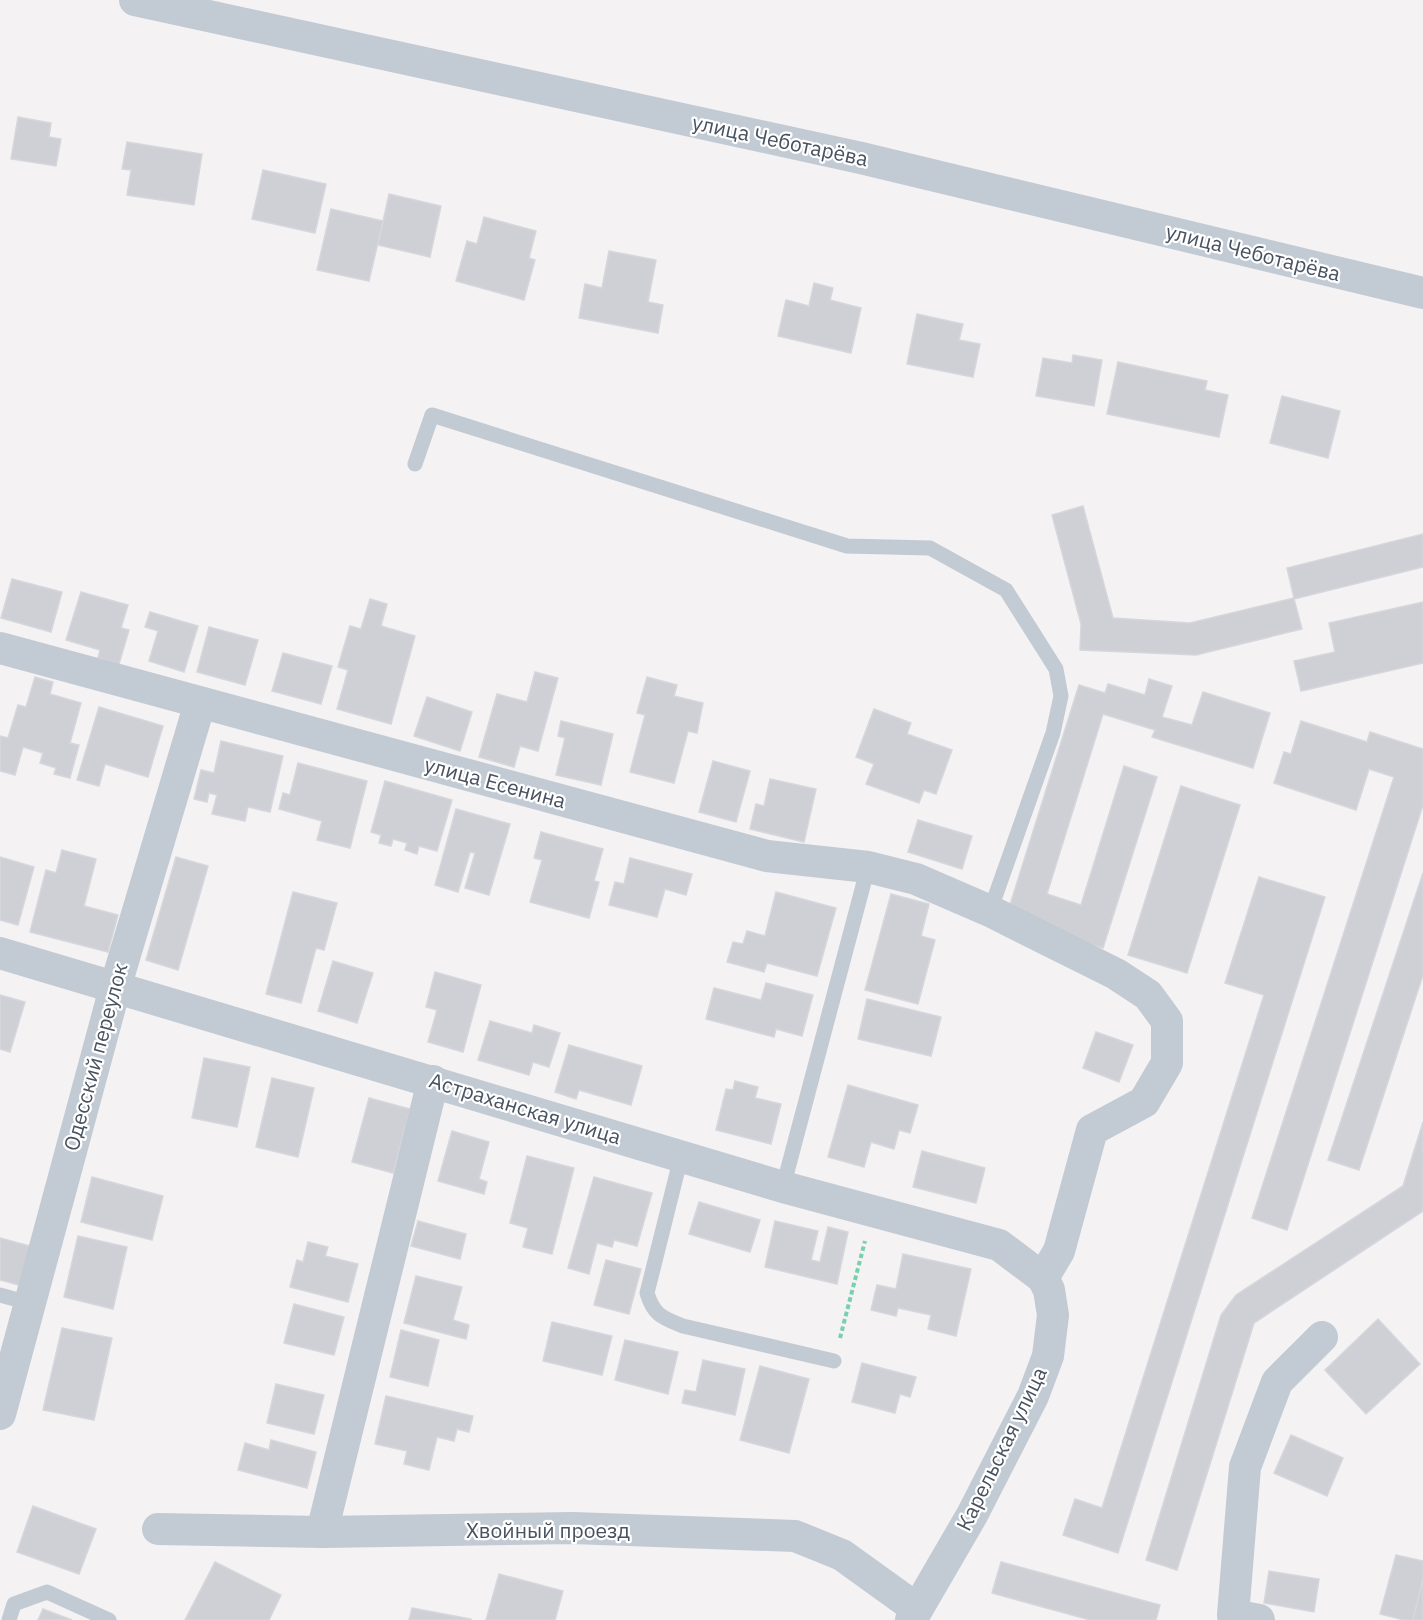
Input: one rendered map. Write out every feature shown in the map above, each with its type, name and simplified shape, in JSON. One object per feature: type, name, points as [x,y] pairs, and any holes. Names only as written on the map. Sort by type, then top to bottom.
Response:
[{"type":"street","name":"улица Чеботарёва","points":[[135,0],[861,158],[1423,293]]},
{"type":"street","name":"улица Есенина","points":[[0,648],[767,856],[868,867],[916,879],[990,910]]},
{"type":"street","name":"Одесский переулок","points":[[0,1414],[15,1299],[115,988],[200,703]]},
{"type":"street","points":[[990,910],[1116,974],[1148,995],[1167,1021],[1167,1063],[1144,1102],[1092,1130],[1059,1251],[1043,1278]]},
{"type":"street","name":"Астраханская улица","points":[[0,953],[783,1187],[999,1245],[1043,1278]]},
{"type":"street","points":[[322,1532],[433,1081]]},
{"type":"street","name":"Карельская улица","points":[[914,1614],[972,1515],[1033,1396],[1048,1356],[1053,1315],[1049,1290],[1043,1278]]},
{"type":"street","points":[[1259,1620],[1233,1615],[1245,1467],[1277,1382],[1322,1337]]},
{"type":"street","name":"Хвойный проезд","points":[[158,1528],[322,1532],[573,1528],[795,1536],[842,1555],[914,1614]]},
{"type":"lane","points":[[415,464],[432,415],[847,546],[930,548],[1006,590],[1056,669],[1061,696],[1053,733],[990,910]]},
{"type":"lane","points":[[783,1187],[868,867]]},
{"type":"lane","points":[[681,1157],[647,1293],[651,1306],[661,1317],[683,1326],[834,1361]]},
{"type":"lane","points":[[9,1620],[14,1604],[47,1592],[109,1620]]},
{"type":"path","points":[[834,1361],[873,1211]]},
{"type":"building","points":[[18,117],[51,123],[49,137],[61,139],[56,166],[11,159]]},
{"type":"building","points":[[127,142],[202,154],[194,205],[127,195],[131,170],[122,169]]},
{"type":"building","points":[[263,170],[326,184],[315,233],[252,219]]},
{"type":"building","points":[[389,194],[441,206],[430,257],[378,245]]},
{"type":"building","points":[[331,209],[383,221],[369,281],[317,270]]},
{"type":"building","points":[[484,217],[536,231],[529,258],[535,260],[524,300],[456,281],[467,241],[477,244]]},
{"type":"building","points":[[609,251],[656,260],[648,302],[663,305],[658,333],[579,318],[585,284],[602,288]]},
{"type":"building","points":[[814,283],[833,288],[830,300],[861,308],[851,353],[778,336],[786,300],[809,306]]},
{"type":"building","points":[[917,314],[963,324],[959,340],[980,344],[973,377],[907,364]]},
{"type":"building","points":[[1073,355],[1102,360],[1094,406],[1036,396],[1043,358],[1072,363]]},
{"type":"building","points":[[1118,362],[1207,381],[1205,390],[1228,395],[1219,437],[1107,414]]},
{"type":"building","points":[[1282,396],[1340,411],[1328,458],[1270,443]]},
{"type":"building","points":[[1083,506],[1113,618],[1190,623],[1294,598],[1287,568],[1423,534],[1423,567],[1294,599],[1302,629],[1196,655],[1080,650],[1081,624],[1052,515]]},
{"type":"building","points":[[12,579],[62,592],[51,632],[1,618]]},
{"type":"building","points":[[81,592],[128,605],[121,628],[129,630],[119,664],[98,658],[100,650],[66,640]]},
{"type":"building","points":[[370,599],[387,604],[381,626],[415,636],[391,724],[337,709],[348,670],[338,667],[350,626],[361,629]]},
{"type":"building","points":[[1423,602],[1423,663],[1301,691],[1294,661],[1335,652],[1329,623]]},
{"type":"building","points":[[150,612],[198,626],[184,672],[149,661],[158,631],[145,627]]},
{"type":"building","points":[[209,627],[258,640],[245,685],[197,672]]},
{"type":"building","points":[[283,653],[332,666],[321,704],[272,691]]},
{"type":"building","points":[[535,672],[558,678],[538,751],[520,746],[514,767],[479,757],[497,694],[527,702]]},
{"type":"building","points":[[35,677],[53,682],[50,694],[81,703],[70,743],[79,745],[70,778],[54,774],[56,768],[40,763],[43,753],[23,747],[15,775],[0,771],[0,736],[8,738],[18,705],[26,707]]},
{"type":"building","points":[[647,677],[677,685],[674,696],[703,703],[697,733],[688,731],[674,783],[630,772],[645,715],[637,713]]},
{"type":"building","points":[[1149,679],[1172,686],[1162,717],[1192,725],[1203,692],[1270,713],[1253,768],[1152,737],[1155,730],[1103,714],[1047,894],[1081,905],[1124,766],[1157,777],[1103,948],[1028,925],[1009,908],[1079,685],[1105,693],[1108,684],[1145,695]]},
{"type":"building","points":[[427,697],[472,712],[460,751],[414,736]]},
{"type":"building","points":[[99,707],[163,726],[148,777],[105,764],[99,786],[77,780]]},
{"type":"building","points":[[874,709],[911,723],[907,734],[952,750],[936,794],[924,790],[919,803],[866,784],[874,764],[856,757]]},
{"type":"building","points":[[561,721],[613,734],[601,785],[556,775],[565,738],[558,736]]},
{"type":"building","points":[[1301,721],[1367,742],[1370,732],[1423,749],[1423,805],[1287,1230],[1252,1218],[1394,777],[1369,769],[1356,810],[1274,783],[1284,752],[1291,754]]},
{"type":"building","points":[[221,741],[283,756],[270,812],[248,807],[245,821],[212,814],[217,795],[209,793],[207,802],[194,799],[201,770],[214,773]]},
{"type":"building","points":[[713,761],[750,771],[736,822],[699,812]]},
{"type":"building","points":[[298,763],[367,781],[350,848],[317,840],[322,821],[279,809],[283,793],[290,795]]},
{"type":"building","points":[[770,779],[816,789],[804,842],[750,829],[756,804],[764,806]]},
{"type":"building","points":[[385,781],[452,800],[437,851],[419,846],[417,854],[405,850],[407,843],[393,839],[391,846],[379,843],[381,835],[371,832]]},
{"type":"building","points":[[1181,786],[1240,805],[1187,973],[1128,955]]},
{"type":"building","points":[[456,809],[510,824],[489,895],[465,888],[475,853],[470,852],[458,892],[435,885]]},
{"type":"building","points":[[918,820],[972,836],[962,869],[908,852]]},
{"type":"building","points":[[541,832],[603,849],[594,881],[599,882],[589,918],[530,902],[542,860],[534,858]]},
{"type":"building","points":[[62,850],[96,859],[84,906],[118,915],[108,952],[30,932],[46,870],[56,873]]},
{"type":"building","points":[[0,857],[34,867],[18,925],[0,920]]},
{"type":"building","points":[[176,857],[208,866],[178,970],[146,960]]},
{"type":"building","points":[[630,858],[692,874],[686,895],[665,889],[657,917],[609,905],[615,882],[624,884]]},
{"type":"building","points":[[1423,873],[1423,975],[1359,1170],[1328,1160]]},
{"type":"building","points":[[1259,877],[1325,897],[1118,1553],[1063,1535],[1075,1499],[1102,1508],[1264,995],[1225,983]]},
{"type":"building","points":[[293,892],[337,903],[324,950],[316,948],[301,1003],[266,994]]},
{"type":"building","points":[[776,892],[836,908],[817,976],[767,963],[764,972],[727,962],[733,942],[743,944],[747,931],[765,936]]},
{"type":"building","points":[[891,894],[929,904],[921,936],[935,940],[918,1004],[865,990]]},
{"type":"building","points":[[333,961],[373,973],[357,1023],[318,1011]]},
{"type":"building","points":[[435,972],[481,985],[463,1052],[428,1042],[437,1010],[426,1007]]},
{"type":"building","points":[[766,983],[813,995],[802,1036],[776,1029],[774,1037],[706,1019],[714,988],[761,1000]]},
{"type":"building","points":[[0,995],[25,1002],[10,1052],[0,1049]]},
{"type":"building","points":[[867,999],[941,1017],[931,1056],[858,1039]]},
{"type":"building","points":[[490,1021],[532,1033],[534,1025],[560,1033],[549,1067],[533,1062],[529,1075],[478,1060]]},
{"type":"building","points":[[1096,1032],[1133,1045],[1119,1082],[1083,1068]]},
{"type":"building","points":[[569,1045],[642,1066],[631,1105],[579,1090],[576,1099],[555,1092]]},
{"type":"building","points":[[204,1058],[250,1067],[237,1127],[192,1118]]},
{"type":"building","points":[[272,1078],[314,1088],[298,1157],[256,1147]]},
{"type":"building","points":[[735,1081],[758,1087],[755,1098],[781,1104],[771,1144],[716,1130],[726,1089],[733,1090]]},
{"type":"building","points":[[848,1085],[918,1105],[910,1133],[899,1130],[894,1149],[871,1142],[864,1167],[828,1157]]},
{"type":"building","points":[[369,1098],[410,1109],[393,1173],[352,1162]]},
{"type":"building","points":[[1423,1122],[1423,1211],[1254,1323],[1177,1570],[1146,1560],[1221,1315],[1236,1295],[1403,1186]]},
{"type":"building","points":[[452,1131],[489,1142],[479,1179],[487,1182],[484,1194],[438,1181]]},
{"type":"building","points":[[922,1151],[985,1168],[976,1203],[913,1187]]},
{"type":"building","points":[[527,1156],[574,1168],[552,1254],[523,1247],[528,1228],[510,1223]]},
{"type":"building","points":[[92,1177],[163,1196],[152,1240],[81,1222]]},
{"type":"building","points":[[594,1177],[652,1193],[637,1246],[614,1240],[612,1247],[597,1243],[589,1274],[568,1268]]},
{"type":"building","points":[[699,1202],[760,1220],[750,1252],[689,1234]]},
{"type":"building","points":[[418,1221],[466,1234],[460,1259],[411,1246]]},
{"type":"building","points":[[775,1221],[818,1231],[811,1260],[820,1262],[828,1227],[848,1232],[837,1284],[765,1267]]},
{"type":"building","points":[[78,1236],[127,1247],[113,1309],[64,1297]]},
{"type":"building","points":[[0,1238],[30,1246],[19,1285],[0,1280]]},
{"type":"building","points":[[308,1242],[328,1247],[325,1256],[358,1264],[348,1302],[290,1287],[297,1260],[303,1262]]},
{"type":"building","points":[[903,1254],[971,1269],[956,1336],[928,1329],[931,1315],[898,1308],[896,1316],[871,1310],[877,1285],[896,1289]]},
{"type":"building","points":[[606,1260],[641,1269],[629,1314],[594,1305]]},
{"type":"building","points":[[416,1276],[462,1287],[453,1320],[469,1325],[466,1339],[404,1323]]},
{"type":"building","points":[[294,1304],[344,1317],[334,1355],[284,1343]]},
{"type":"building","points":[[1378,1319],[1420,1364],[1366,1414],[1325,1370]]},
{"type":"building","points":[[552,1322],[612,1336],[602,1375],[543,1361]]},
{"type":"building","points":[[62,1328],[112,1338],[94,1420],[43,1410]]},
{"type":"building","points":[[401,1330],[439,1340],[428,1386],[390,1377]]},
{"type":"building","points":[[625,1340],[678,1352],[668,1394],[615,1380]]},
{"type":"building","points":[[703,1360],[745,1369],[735,1415],[682,1403],[685,1390],[696,1392]]},
{"type":"building","points":[[862,1363],[916,1377],[910,1397],[900,1394],[895,1413],[852,1402]]},
{"type":"building","points":[[760,1366],[809,1379],[789,1453],[740,1440]]},
{"type":"building","points":[[276,1384],[324,1395],[314,1434],[267,1423]]},
{"type":"building","points":[[386,1396],[473,1416],[469,1432],[457,1429],[454,1441],[437,1437],[429,1470],[404,1464],[407,1451],[375,1444]]},
{"type":"building","points":[[1291,1435],[1343,1458],[1327,1496],[1274,1473]]},
{"type":"building","points":[[271,1440],[316,1452],[307,1488],[238,1470],[245,1443],[269,1450]]},
{"type":"building","points":[[33,1506],[96,1529],[79,1574],[17,1552]]},
{"type":"building","points":[[1396,1555],[1423,1561],[1423,1579],[1413,1620],[1380,1614]]},
{"type":"building","points":[[215,1562],[281,1595],[269,1620],[185,1620]]},
{"type":"building","points":[[1001,1562],[1160,1605],[1156,1620],[1090,1620],[992,1593]]},
{"type":"building","points":[[1269,1571],[1319,1579],[1314,1612],[1264,1603]]},
{"type":"building","points":[[499,1574],[563,1591],[555,1620],[486,1620]]},
{"type":"building","points":[[1423,1579],[1423,1620],[1413,1620]]},
{"type":"building","points":[[412,1608],[471,1619],[471,1620],[409,1620]]},
{"type":"building","points":[[43,1609],[72,1620],[38,1620]]}]
